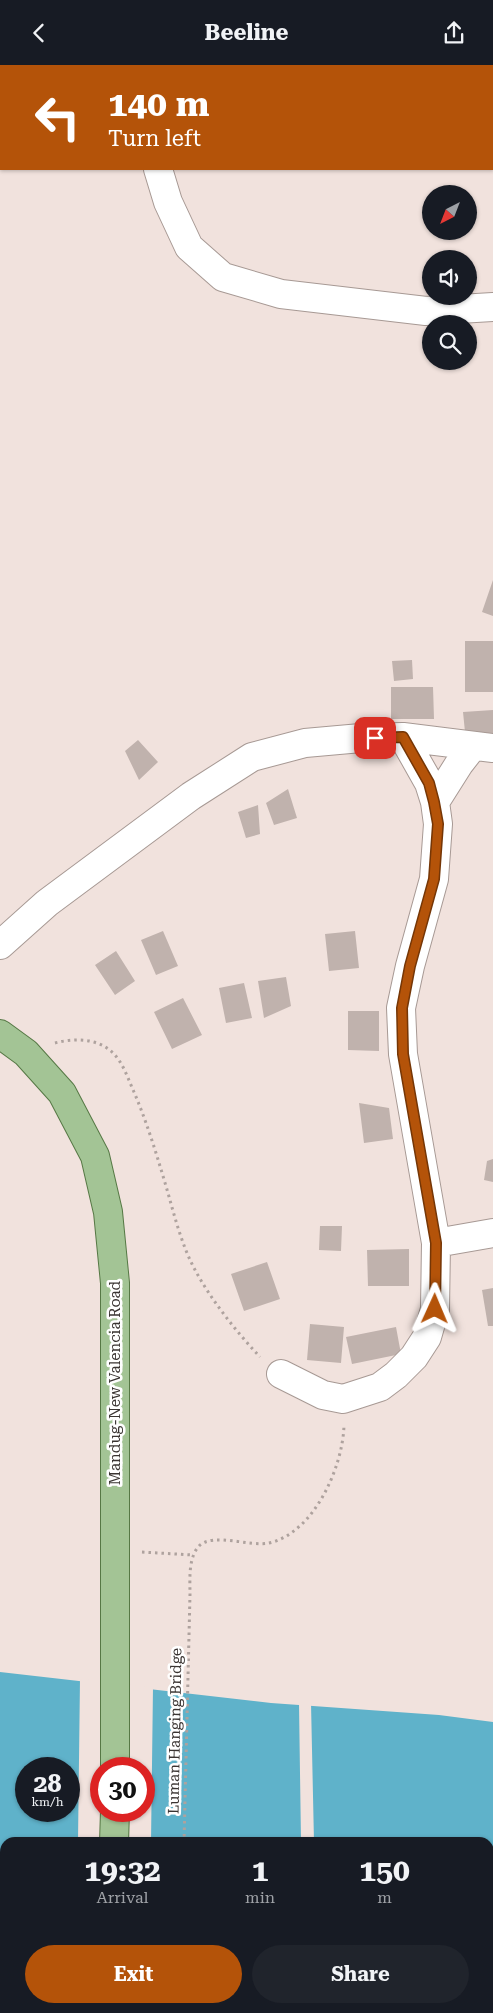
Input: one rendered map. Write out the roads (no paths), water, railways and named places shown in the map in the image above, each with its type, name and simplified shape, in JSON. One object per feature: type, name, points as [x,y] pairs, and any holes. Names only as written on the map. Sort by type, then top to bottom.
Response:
[{"type":"main road","name":"Mandug-New Valencia Road","points":[[0,1034],[26,1053],[62,1093],[95,1156],[108,1212],[115,1283],[115,1757]]},
{"type":"main road","points":[[114,1822],[114,1837]]},
{"type":"street","points":[[158,170],[168,202],[190,247],[223,277],[281,295],[417,310],[493,307]]},
{"type":"street","points":[[0,945],[47,903],[191,796],[252,757],[305,743],[361,738],[403,737],[483,747]]},
{"type":"street","points":[[281,1374],[323,1395],[343,1399],[380,1387],[396,1375],[414,1357],[427,1337],[435,1309],[436,1243],[403,1054],[402,1008],[410,966],[434,879],[438,824],[429,783],[403,737]]},
{"type":"street","points":[[434,802],[458,764],[483,747]]},
{"type":"street","points":[[436,1243],[493,1233]]},
{"type":"water","points":[[0,1672],[271,1703],[439,1715],[493,1722],[493,1837],[0,1837]]}]
